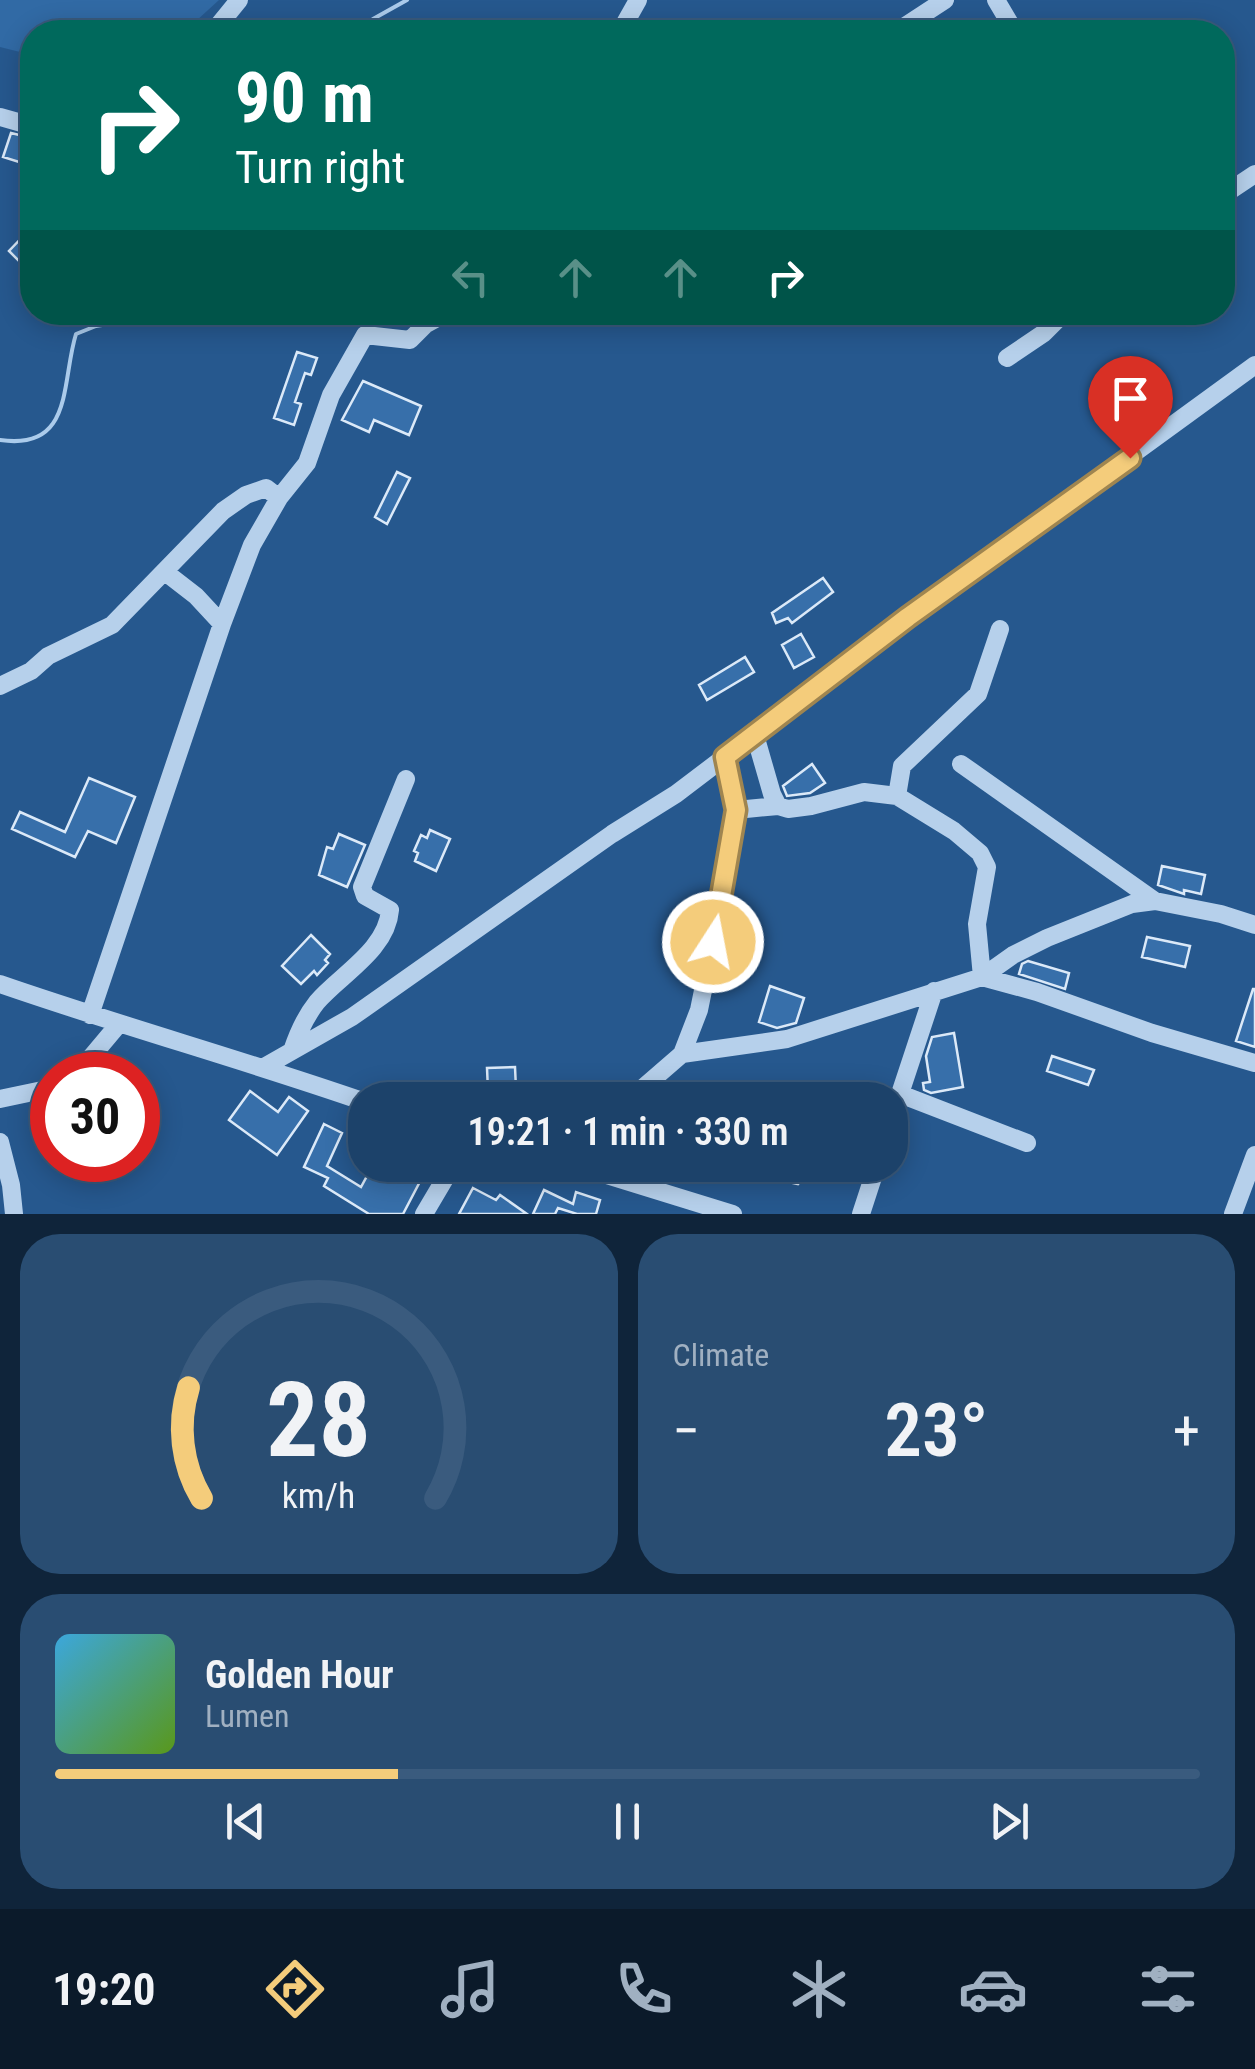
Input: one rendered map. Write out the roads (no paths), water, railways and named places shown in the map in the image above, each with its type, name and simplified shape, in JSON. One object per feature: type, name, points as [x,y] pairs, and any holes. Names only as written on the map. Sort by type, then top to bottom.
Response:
[{"type":"street","points":[[223,20],[239,0]]},
{"type":"street","points":[[914,20],[944,0]]},
{"type":"street","points":[[90,1015],[252,545],[307,463],[331,396],[366,335],[410,340],[425,325]]},
{"type":"street","points":[[1006,358],[1052,325]]},
{"type":"street","points":[[264,1067],[352,1018],[434,963],[725,757],[908,617],[1255,364]]},
{"type":"street","points":[[0,686],[112,624],[200,533],[246,495],[266,488],[280,498]]},
{"type":"street","points":[[165,572],[196,596],[222,624]]},
{"type":"street","points":[[898,796],[902,766],[978,694],[1000,629]]},
{"type":"street","points":[[755,735],[778,806]]},
{"type":"street","points":[[650,1082],[682,1054],[698,1010],[736,810],[725,757]]},
{"type":"street","points":[[962,764],[1155,901]]},
{"type":"street","points":[[292,1052],[306,1018],[320,998],[361,960],[388,920],[390,910],[366,896],[362,886],[406,779]]},
{"type":"street","points":[[736,810],[811,806],[864,792],[898,796],[954,831],[985,858],[987,867],[976,924],[982,976]]},
{"type":"street","points":[[682,1054],[786,1039],[982,976],[1047,938],[1132,904],[1155,901],[1255,925]]},
{"type":"street","points":[[982,976],[1255,1063]]},
{"type":"street","points":[[0,984],[348,1096]]},
{"type":"street","points":[[904,1082],[934,991]]},
{"type":"street","points":[[95,1052],[118,1025]]},
{"type":"street","points":[[0,1100],[30,1093]]},
{"type":"street","points":[[908,1097],[1028,1143]]},
{"type":"street","points":[[0,1142],[12,1185],[14,1214]]},
{"type":"street","points":[[1232,1214],[1255,1155]]},
{"type":"street","points":[[424,1214],[443,1182]]},
{"type":"street","points":[[629,1182],[733,1214]]},
{"type":"street","points":[[861,1214],[871,1182]]},
{"type":"waterway","points":[[372,20],[407,0]]},
{"type":"waterway","points":[[0,440],[24,441],[41,435],[53,424],[65,392],[76,334],[102,325]]}]
